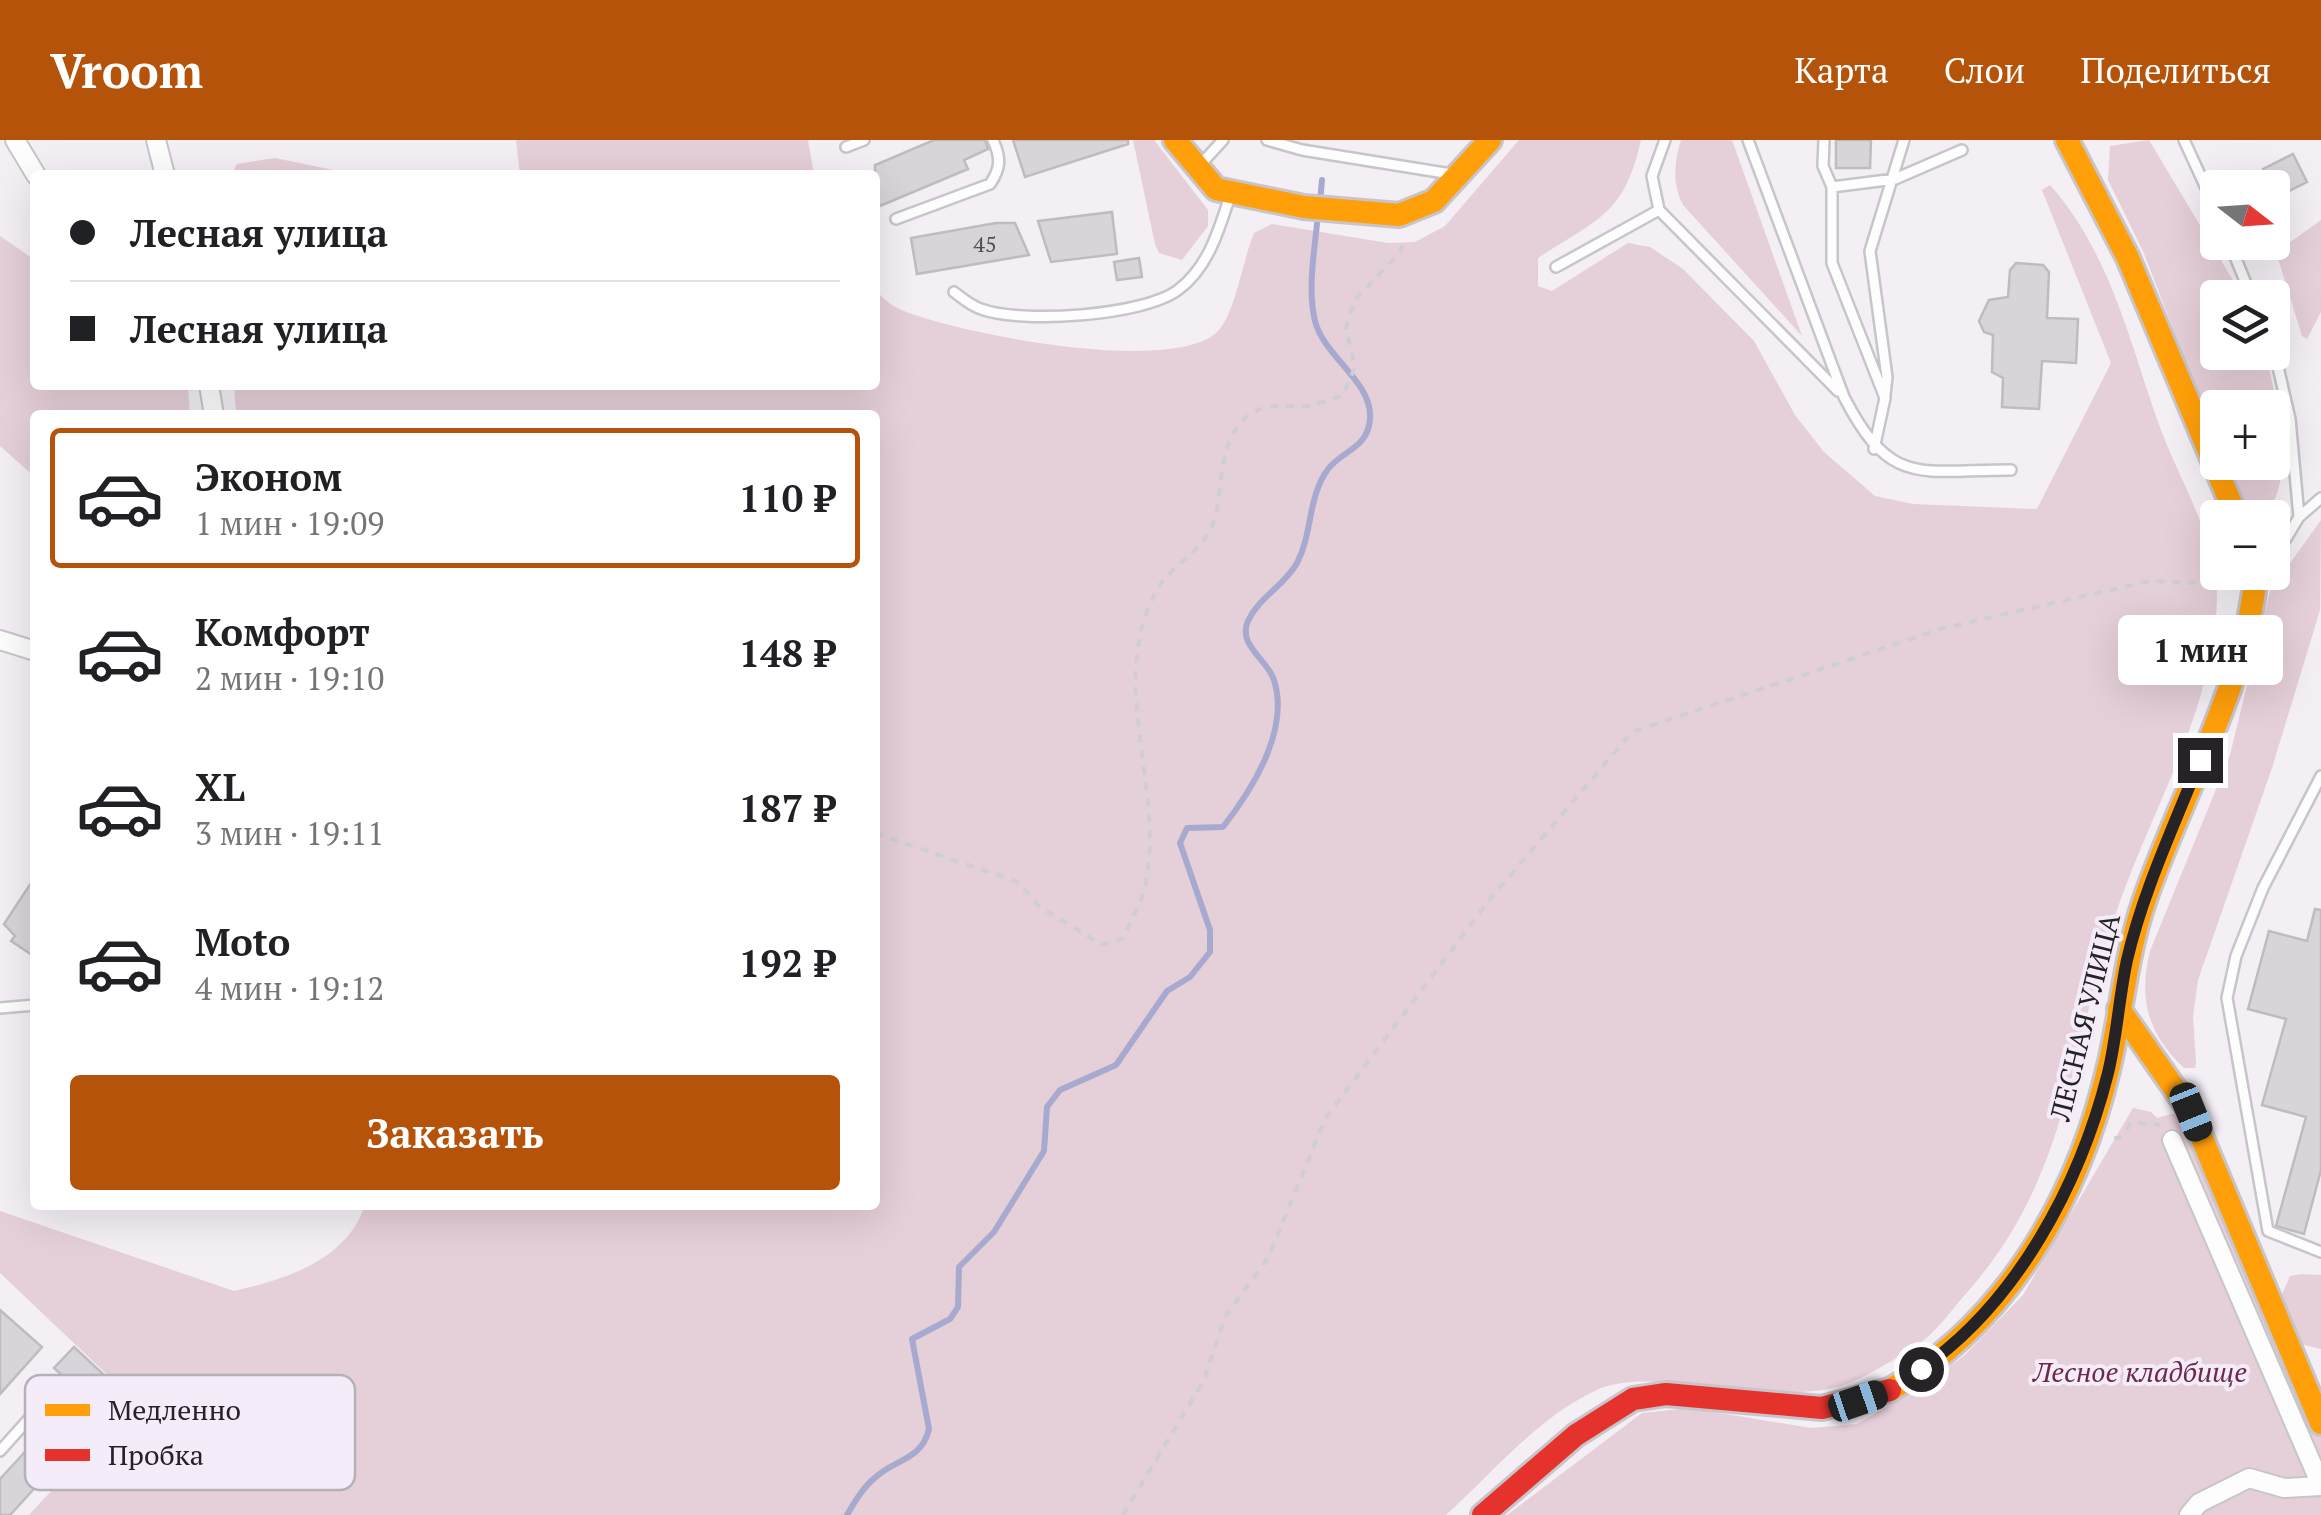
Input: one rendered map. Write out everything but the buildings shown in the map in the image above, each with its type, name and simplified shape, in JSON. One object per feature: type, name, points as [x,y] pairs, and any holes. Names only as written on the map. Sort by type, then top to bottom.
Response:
[{"type":"main road","points":[[1175,140],[1216,190],[1304,207],[1399,216],[1434,200],[1490,140]]},
{"type":"main road","points":[[2067,140],[2128,258],[2229,500]]},
{"type":"main road","name":"ЛЕСНАЯ УЛИЦА","points":[[1483,1515],[1575,1439],[1633,1399],[1666,1394],[1825,1412],[1892,1390],[1951,1348],[2008,1285],[2053,1217],[2091,1130],[2108,1072],[2143,904],[2214,724],[2256,590]]},
{"type":"main road","points":[[2120,1009],[2191,1112],[2321,1424]]},
{"type":"street","points":[[15,140],[33,170]]},
{"type":"street","points":[[156,140],[164,170]]},
{"type":"street","points":[[0,640],[30,649]]},
{"type":"street","points":[[2172,1140],[2321,1485],[2284,1488],[2249,1478],[2223,1488],[2189,1515]]},
{"type":"lane","points":[[846,148],[864,140]]},
{"type":"lane","points":[[896,218],[990,184],[999,171],[1000,155],[993,140]]},
{"type":"lane","points":[[1196,170],[1223,140]]},
{"type":"lane","points":[[1266,140],[1302,150],[1458,176]]},
{"type":"lane","points":[[1664,140],[1652,176],[1660,210],[1844,397]]},
{"type":"lane","points":[[1748,140],[1844,397],[1874,449],[1913,470],[2011,470]]},
{"type":"lane","points":[[1824,140],[1823,166],[1832,187],[1832,263],[1885,398]]},
{"type":"lane","points":[[1874,449],[1887,377],[1870,251],[1878,216],[1895,180],[1904,140]]},
{"type":"lane","points":[[2184,140],[2200,175]]},
{"type":"lane","points":[[1832,187],[1895,180],[1962,150]]},
{"type":"lane","points":[[954,292],[980,309],[1027,316],[1090,312],[1161,300],[1180,288],[1204,260],[1231,193]]},
{"type":"lane","points":[[1556,267],[1660,210]]},
{"type":"lane","points":[[2279,370],[2290,419],[2299,517]]},
{"type":"lane","points":[[2290,530],[2321,498]]},
{"type":"lane","points":[[2321,776],[2263,888],[2236,956],[2228,998],[2268,1231],[2321,1252]]},
{"type":"lane","points":[[0,1008],[30,1005]]},
{"type":"lane","points":[[0,1451],[25,1423]]},
{"type":"path","points":[[880,835],[1018,882],[1038,906],[1102,945],[1123,938],[1146,883],[1148,827],[1136,711],[1140,640],[1155,593],[1178,562],[1207,536],[1225,449],[1252,412],[1281,404],[1305,406],[1344,395],[1355,367],[1346,328],[1354,301],[1400,252],[1410,220],[1408,212]]},
{"type":"path","points":[[1123,1515],[1204,1380],[1225,1318],[1269,1256],[1325,1119],[1490,899],[1632,732],[1944,628],[2150,581],[2200,580]]},
{"type":"path","points":[[2091,1130],[2120,1138],[2132,1122],[2142,1120],[2160,1125],[2172,1140]]},
{"type":"green space","points":[[516,140],[808,140],[813,170],[519,170]]},
{"type":"green space","points":[[1133,140],[1154,140],[1208,210],[1208,226],[1182,260],[1159,253],[1155,244]]},
{"type":"green space","points":[[1519,140],[1641,140],[1617,200],[1593,223],[1538,258],[1538,286],[1552,291],[1628,243],[1650,247],[1683,269],[1754,341],[1795,415],[1824,452],[1875,496],[1913,504],[2037,509],[2111,363],[2042,190],[2050,185],[2071,212],[2104,271],[2161,430],[2200,521],[2200,590],[2217,590],[2213,643],[2191,725],[2112,925],[2060,1120],[2044,1165],[2024,1210],[1997,1254],[1932,1333],[1871,1373],[1825,1390],[1769,1392],[1647,1382],[1599,1389],[1537,1429],[1446,1515],[29,1515],[52,1490],[355,1490],[355,1375],[108,1375],[0,1273],[0,1211],[234,1291],[313,1264],[344,1240],[363,1210],[880,1210],[880,410],[236,410],[234,390],[880,390],[880,295],[899,309],[965,329],[1060,346],[1154,350],[1191,345],[1216,333],[1233,301],[1254,233],[1272,224],[1388,243],[1415,242],[1445,226]]},
{"type":"green space","points":[[1681,140],[1732,140],[1802,336],[1683,205],[1675,173]]},
{"type":"green space","points":[[2149,140],[2200,225],[2200,260],[2221,260],[2233,280],[2200,280],[2200,370],[2270,370],[2274,390],[2200,390],[2200,399],[2143,251],[2108,180],[2110,146]]},
{"type":"green space","points":[[275,158],[334,170],[234,170],[237,164]]},
{"type":"green space","points":[[2321,220],[2321,312],[2307,339],[2302,336],[2290,297],[2290,280],[2285,280],[2278,260],[2290,260],[2290,242]]},
{"type":"green space","points":[[0,236],[30,257],[30,390],[188,390],[190,410],[30,410],[30,473],[0,446]]},
{"type":"green space","points":[[2231,480],[2280,480],[2275,500],[2238,500]]},
{"type":"green space","points":[[2321,520],[2320,610],[2272,768],[2198,980],[2193,1016],[2196,1063],[2195,1068],[2184,1068],[2162,1042],[2149,1015],[2145,985],[2150,951],[2230,755],[2270,591],[2290,590],[2290,563]]},
{"type":"green space","name":"Лесное кладбище","points":[[2133,1108],[2151,1112],[2157,1118],[2182,1111],[2321,1397],[2321,1515],[1507,1515],[1642,1413],[1690,1408],[1811,1428],[1857,1424],[1929,1382],[1966,1354],[2023,1295]]},
{"type":"green space","points":[[2321,1275],[2321,1349],[2300,1344],[2280,1299],[2290,1276]]},
{"type":"waterway","points":[[1320,202],[1322,180]]},
{"type":"waterway","points":[[847,1515],[872,1480],[915,1453],[926,1439],[929,1429],[912,1339],[950,1319],[958,1307],[959,1267],[994,1232],[1044,1151],[1047,1107],[1060,1090],[1116,1065],[1167,991],[1190,977],[1210,952],[1210,930],[1180,843],[1187,828],[1223,827],[1265,758],[1273,739],[1278,699],[1271,673],[1247,638],[1248,621],[1297,563],[1321,480],[1334,463],[1360,443],[1370,419],[1364,393],[1328,346],[1315,321],[1312,282],[1318,214]]},
{"type":"traffic: slow","points":[[1175,140],[1216,189],[1304,207],[1399,215],[1434,201],[1490,140]]},
{"type":"traffic: slow","points":[[2067,140],[2128,258],[2229,500]]},
{"type":"traffic: slow","points":[[1890,1390],[1932,1362],[1970,1329],[2003,1292],[2033,1251],[2079,1162],[2109,1066],[2144,902],[2226,697],[2240,655],[2253,590]]},
{"type":"traffic: slow","points":[[2119,1009],[2191,1112],[2321,1423]]},
{"type":"traffic: jam","points":[[1483,1515],[1576,1435],[1633,1399],[1666,1394],[1822,1408],[1890,1390]]},
{"type":"route","points":[[1921,1369],[1951,1348],[2008,1285],[2053,1217],[2091,1130],[2108,1072],[2127,961],[2143,904],[2200,760]]}]
